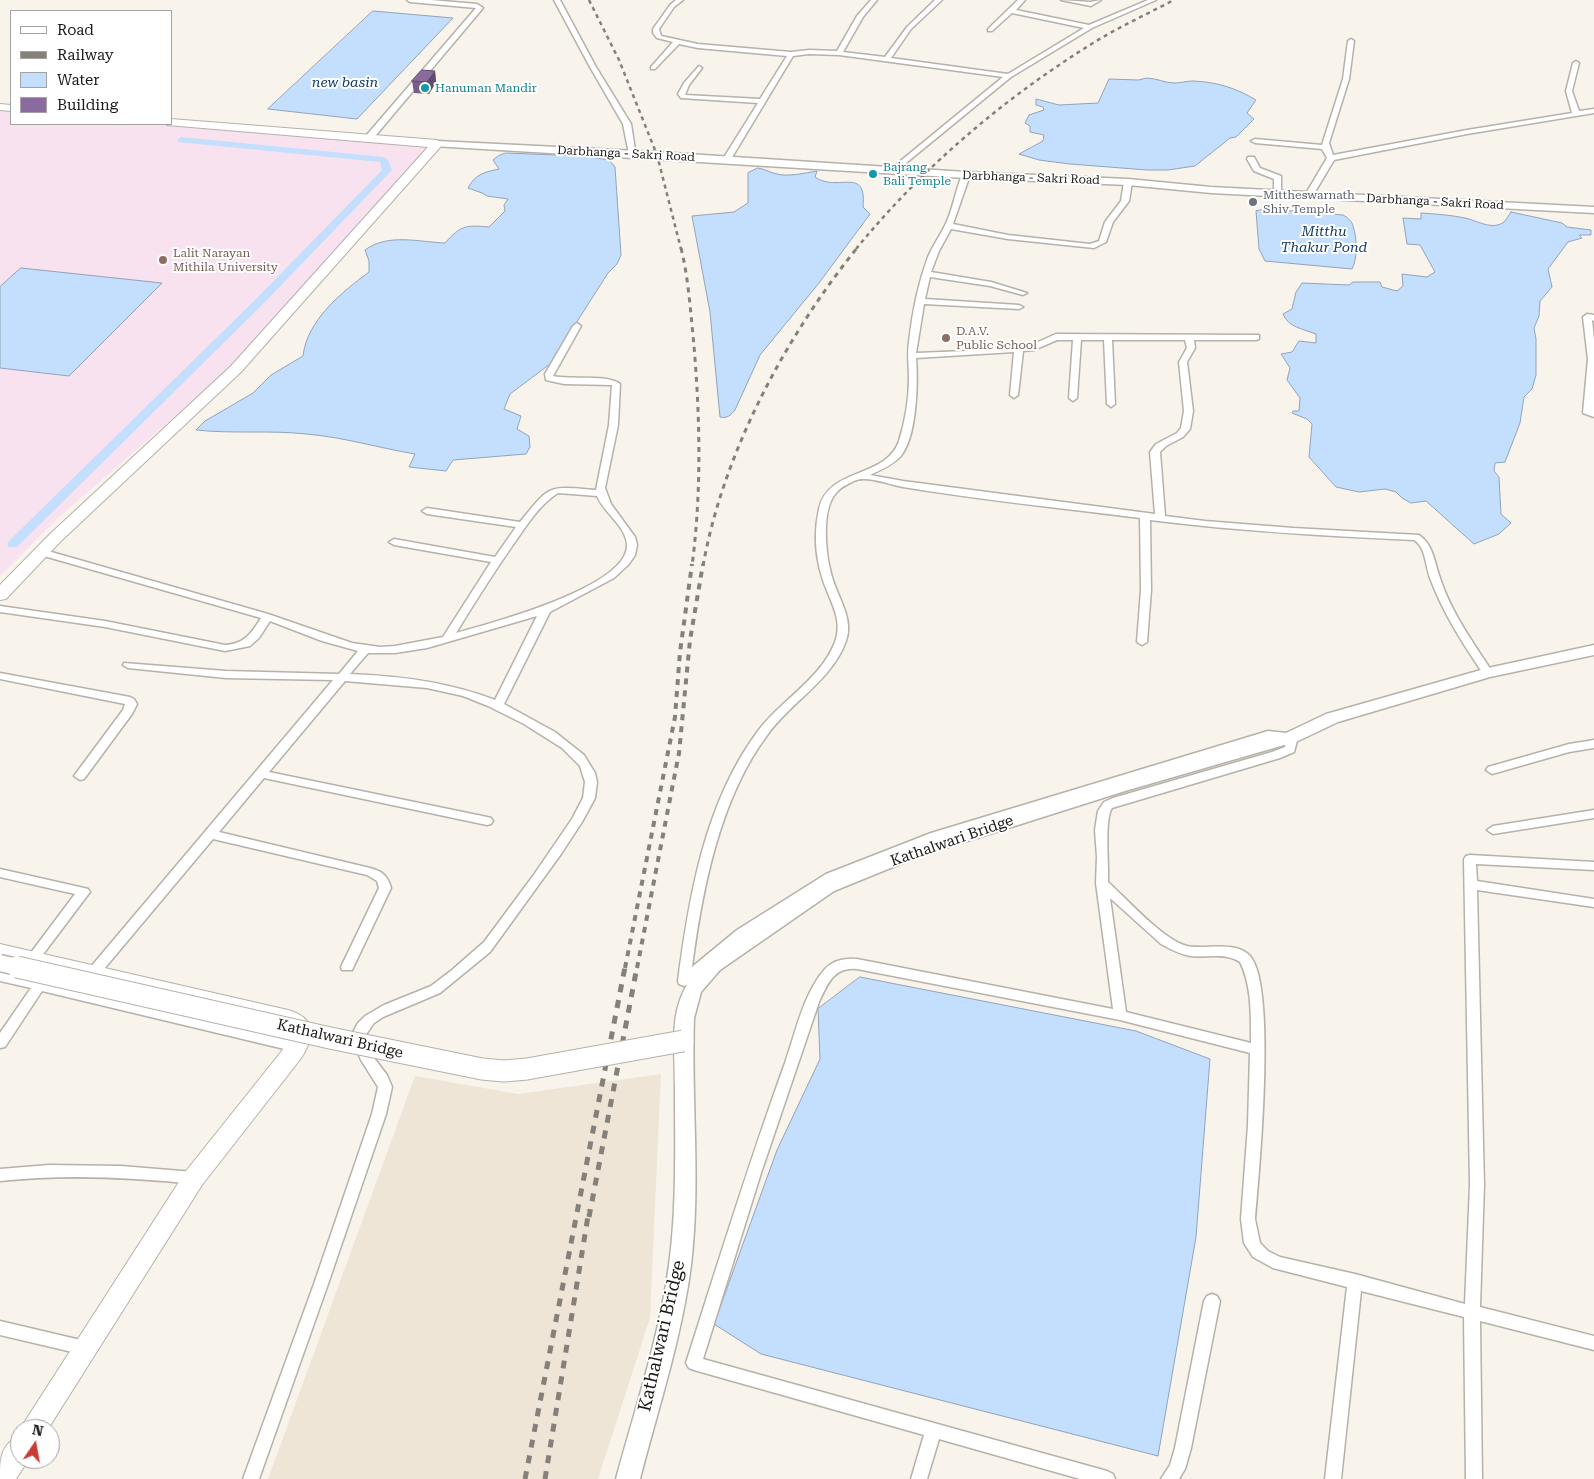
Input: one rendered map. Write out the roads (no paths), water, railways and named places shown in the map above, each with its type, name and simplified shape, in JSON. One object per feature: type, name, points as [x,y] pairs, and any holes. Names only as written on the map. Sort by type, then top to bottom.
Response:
[{"type":"main road","points":[[172,123],[437,144]]},
{"type":"main road","points":[[0,594],[41,552],[236,369],[437,144]]},
{"type":"main road","name":"Darbhanga - Sakri Road","points":[[437,144],[727,159],[966,175],[1128,182],[1278,194],[1594,210]]},
{"type":"main road","name":"Kathalwari Bridge","points":[[628,1479],[668,1322],[680,1264],[684,1182],[685,1076],[683,1040],[687,1004],[692,989],[702,975],[713,965],[828,888],[924,849],[1110,790],[1292,737],[1332,718],[1488,672],[1594,650]]},
{"type":"main road","points":[[0,952],[33,958],[288,1018],[300,1028],[301,1033],[297,1046],[194,1178],[39,1419]]},
{"type":"main road","name":"Kathalwari Bridge","points":[[0,963],[330,1038],[482,1069],[504,1071],[527,1069],[683,1040]]},
{"type":"main road","points":[[1,1479],[10,1465]]},
{"type":"street","points":[[368,139],[480,8],[477,6],[410,0]]},
{"type":"street","points":[[558,0],[593,67],[627,124],[634,154]]},
{"type":"street","points":[[680,0],[672,6],[655,31],[659,37],[698,46],[791,54],[809,52],[839,53],[888,58],[1009,76]]},
{"type":"street","points":[[839,53],[860,16],[874,0]]},
{"type":"street","points":[[888,58],[909,28],[939,0]]},
{"type":"street","points":[[990,30],[1022,0]]},
{"type":"street","points":[[1064,0],[1091,4],[1098,0]]},
{"type":"street","points":[[895,170],[1009,76],[1090,27],[1153,0]]},
{"type":"street","points":[[1066,7],[1073,2]]},
{"type":"street","points":[[1010,11],[1090,27]]},
{"type":"street","points":[[1052,18],[1059,13]]},
{"type":"street","points":[[1331,158],[1326,147],[1326,138],[1346,79],[1351,41]]},
{"type":"street","points":[[653,68],[677,42]]},
{"type":"street","points":[[727,159],[791,54]]},
{"type":"street","points":[[1576,63],[1569,91],[1576,114]]},
{"type":"street","points":[[699,68],[682,90],[681,94],[683,97],[763,101]]},
{"type":"street","points":[[1309,195],[1331,158],[1410,142],[1594,111]]},
{"type":"street","points":[[1255,141],[1326,147]]},
{"type":"street","points":[[1252,159],[1257,169],[1278,178],[1278,194]]},
{"type":"street","points":[[966,175],[949,226],[932,256],[920,301],[912,356],[913,385],[903,443],[898,453],[888,462],[863,476],[847,481],[832,491],[826,501],[822,559],[828,580],[840,608],[844,626],[841,642],[817,675],[794,697],[761,735],[732,786],[706,856],[689,942],[684,981],[741,934],[830,877],[963,827],[1268,735],[1292,737],[1290,749],[1276,755],[1108,806],[1102,817],[1102,883],[1120,1015]]},
{"type":"street","points":[[949,226],[1008,237],[1091,246],[1102,242],[1108,222],[1125,202],[1128,182]]},
{"type":"street","points":[[928,274],[991,284],[1023,293]]},
{"type":"street","points":[[920,301],[1019,307]]},
{"type":"street","points":[[1594,318],[1587,317],[1592,359],[1588,413],[1594,414]]},
{"type":"street","points":[[41,552],[112,570],[266,617],[330,641],[365,649],[407,648],[447,639],[545,611],[596,584],[619,568],[630,557],[631,542],[627,532],[602,500],[600,493],[600,485],[609,450],[616,384],[610,382],[554,380],[548,376],[577,326]]},
{"type":"street","points":[[1073,398],[1077,336]]},
{"type":"street","points":[[1108,336],[1111,404]]},
{"type":"street","points":[[1160,519],[1155,452],[1162,444],[1179,436],[1186,427],[1188,396],[1182,362],[1191,348],[1189,336]]},
{"type":"street","points":[[912,356],[966,354],[1019,349],[1038,346],[1051,337],[1256,337]]},
{"type":"street","points":[[1014,395],[1019,349]]},
{"type":"street","points":[[863,476],[903,484],[1160,519],[1293,531],[1409,536],[1420,539],[1426,546],[1435,578],[1460,632],[1488,672]]},
{"type":"street","points":[[447,639],[497,560],[546,496],[556,490],[600,493]]},
{"type":"street","points":[[427,512],[522,525]]},
{"type":"street","points":[[1142,642],[1146,590],[1145,517]]},
{"type":"street","points":[[394,542],[497,560]]},
{"type":"street","points":[[0,608],[105,624],[225,648],[244,647],[252,639],[266,617]]},
{"type":"street","points":[[498,706],[545,611]]},
{"type":"street","points":[[94,972],[209,834],[263,774],[365,649]]},
{"type":"street","points":[[128,665],[240,675],[343,676],[406,681],[455,691],[498,706],[523,718],[567,745],[585,764],[590,778],[590,792],[570,830],[540,876],[486,949],[430,993],[382,1013],[367,1021],[360,1029],[358,1036],[368,1060],[382,1078],[385,1087],[380,1114],[251,1479]]},
{"type":"street","points":[[0,676],[130,701],[131,704],[128,711],[80,776]]},
{"type":"street","points":[[1492,770],[1569,748],[1594,744]]},
{"type":"street","points":[[263,774],[487,821]]},
{"type":"street","points":[[1493,830],[1594,814]]},
{"type":"street","points":[[209,834],[370,872],[383,878],[385,888],[347,967]]},
{"type":"street","points":[[1474,1479],[1472,1312],[1477,1185],[1470,859],[1594,866]]},
{"type":"street","points":[[0,873],[84,892],[33,958]]},
{"type":"street","points":[[1102,883],[1165,941],[1189,951],[1231,953],[1247,960],[1251,966],[1254,979],[1258,1050],[1248,1219],[1251,1244],[1256,1252],[1278,1262],[1355,1280],[1594,1343]]},
{"type":"street","points":[[1471,885],[1594,903]]},
{"type":"street","points":[[1107,1479],[694,1363],[778,1100],[820,989],[827,976],[836,966],[842,964],[857,964],[1120,1015],[1258,1050]]},
{"type":"street","points":[[0,976],[297,1046]]},
{"type":"street","points":[[0,1043],[39,986]]},
{"type":"street","points":[[0,1175],[61,1170],[101,1170],[194,1178]]},
{"type":"street","points":[[1333,1479],[1355,1280]]},
{"type":"street","points":[[1169,1479],[1177,1468],[1183,1448],[1212,1301]]},
{"type":"street","points":[[0,1328],[85,1348]]},
{"type":"street","points":[[919,1479],[934,1430]]},
{"type":"water","name":"new basin","points":[[373,11],[453,18],[357,119],[268,109]]},
{"type":"water","points":[[1147,78],[1171,83],[1191,81],[1218,84],[1234,89],[1256,100],[1247,113],[1254,119],[1236,137],[1230,138],[1195,166],[1168,170],[1147,170],[1070,164],[1039,160],[1019,154],[1043,141],[1044,135],[1030,132],[1030,126],[1025,123],[1029,115],[1044,110],[1043,107],[1036,105],[1036,99],[1059,105],[1098,103],[1109,79],[1138,80]]},
{"type":"water","points":[[506,153],[585,156],[609,160],[615,167],[621,255],[617,264],[608,273],[550,364],[510,394],[504,409],[521,416],[517,429],[529,436],[530,447],[526,454],[453,460],[446,471],[409,467],[415,454],[320,435],[196,430],[205,421],[253,393],[271,375],[303,356],[311,330],[327,308],[348,288],[369,272],[369,261],[365,250],[374,245],[394,240],[445,243],[455,233],[469,226],[489,227],[505,211],[504,205],[508,199],[487,196],[468,188],[477,177],[499,169],[493,160]]},
{"type":"water","points":[[758,168],[781,175],[817,171],[815,177],[824,181],[856,183],[863,194],[863,207],[870,214],[819,283],[760,355],[735,410],[729,416],[720,417],[710,312],[692,216],[734,212],[748,203],[748,173]]},
{"type":"water","name":"Mitthu Thakur Pond","points":[[1267,209],[1343,215],[1346,217],[1352,224],[1355,236],[1356,254],[1352,269],[1265,261],[1259,249],[1256,211]]},
{"type":"water","points":[[1511,212],[1562,223],[1567,227],[1591,230],[1591,235],[1579,235],[1582,238],[1568,242],[1548,269],[1552,287],[1540,301],[1539,316],[1534,328],[1536,339],[1536,375],[1532,389],[1524,397],[1520,423],[1505,462],[1495,463],[1494,471],[1499,477],[1501,514],[1511,523],[1499,534],[1474,544],[1426,501],[1411,503],[1396,492],[1385,489],[1359,492],[1336,487],[1309,457],[1312,424],[1307,419],[1292,413],[1293,411],[1299,411],[1300,398],[1287,380],[1290,368],[1281,354],[1292,352],[1299,341],[1316,343],[1316,334],[1292,325],[1283,314],[1292,309],[1296,292],[1302,283],[1349,285],[1353,282],[1380,282],[1382,287],[1397,291],[1403,286],[1402,274],[1427,277],[1435,272],[1420,245],[1407,244],[1403,218],[1421,219],[1421,213],[1437,214],[1494,225],[1504,222]]},
{"type":"water","points":[[21,268],[162,283],[69,376],[0,368],[0,287]]},
{"type":"water","points":[[860,977],[1136,1031],[1210,1059],[1196,1237],[1158,1456],[761,1354],[714,1324],[777,1150],[820,1059],[818,1009]]},
{"type":"waterway","points":[[13,544],[260,301],[387,170],[384,160],[181,140]]},
{"type":"railway","points":[[589,0],[619,60],[657,155],[681,249]]},
{"type":"railway","points":[[856,249],[909,190],[966,136],[996,111],[1027,87],[1093,43],[1174,0]]},
{"type":"railway","points":[[681,248],[691,313],[698,421],[699,480],[692,566]]},
{"type":"railway","points":[[703,566],[712,524],[726,481],[742,439],[761,398],[782,357],[806,319],[857,248]]},
{"type":"railway","points":[[625,968],[675,717],[680,652],[692,564]]},
{"type":"railway","points":[[637,968],[679,753],[690,640],[703,564]]},
{"type":"railway","points":[[525,1479],[625,967]]},
{"type":"railway","points":[[589,1217],[637,967]]},
{"type":"railway","points":[[545,1479],[589,1210]]},
{"type":"place","name":"Hanuman Mandir","points":[[425,88]]},
{"type":"place","name":"Bajrang Bali Temple","points":[[873,174]]},
{"type":"place","name":"Mittheswarnath Shiv Temple","points":[[1253,202]]},
{"type":"place","name":"Lalit Narayan Mithila University","points":[[163,260]]},
{"type":"place","name":"D.A.V. Public School","points":[[946,338]]}]
